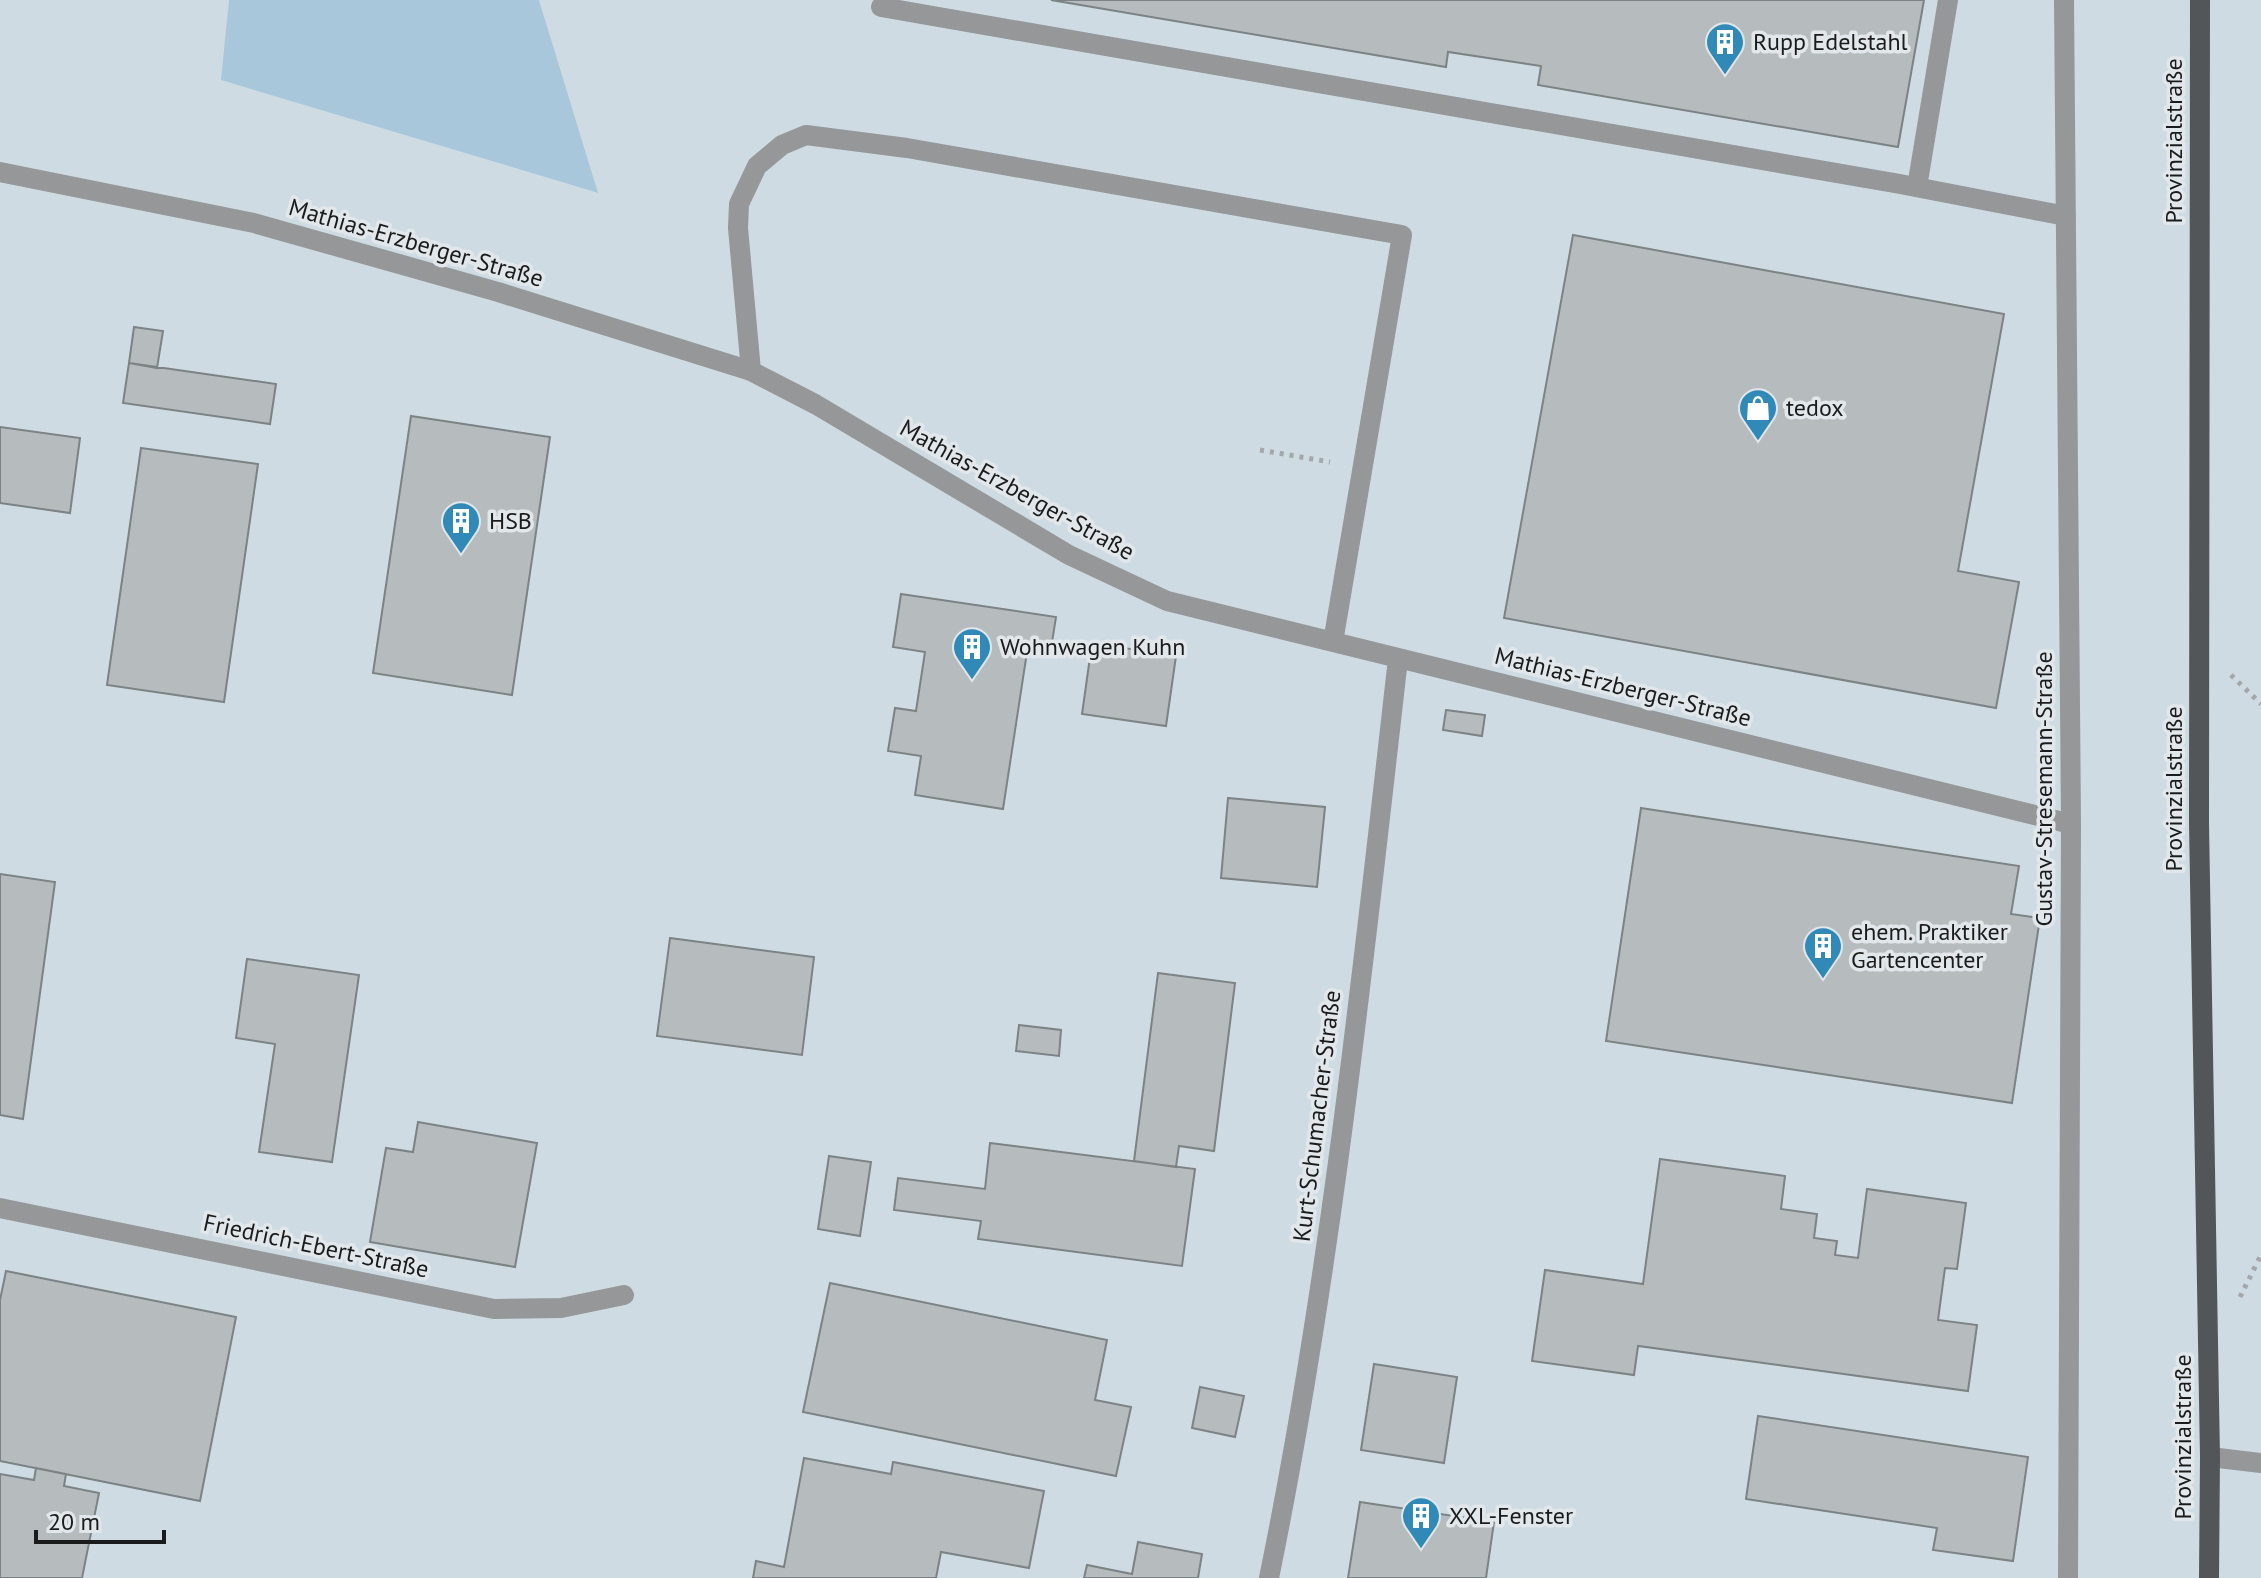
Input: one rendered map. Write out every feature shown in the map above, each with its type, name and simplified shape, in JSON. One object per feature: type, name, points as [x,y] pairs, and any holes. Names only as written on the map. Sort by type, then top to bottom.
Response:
[{"type":"main road","name":"Provinzialstraße","points":[[2200,0],[2199,823],[2210,1457],[2209,1578]]},
{"type":"street","points":[[1917,187],[1948,0]]},
{"type":"street","name":"Gustav-Stresemann-Straße","points":[[2064,0],[2071,824],[2068,1578]]},
{"type":"street","points":[[881,7],[1917,187],[2066,216]]},
{"type":"street","points":[[751,371],[738,215],[743,192],[757,166],[782,145],[806,135],[907,148],[1402,235],[1333,642]]},
{"type":"street","name":"Mathias-Erzberger-Straße","points":[[0,172],[254,223],[498,292],[751,371],[815,404],[1069,555],[1167,601],[2071,824]]},
{"type":"street","name":"Kurt-Schumacher-Straße","points":[[1269,1578],[1317,1309],[1349,1086],[1398,659]]},
{"type":"street","name":"Friedrich-Ebert-Straße","points":[[0,1208],[494,1309],[561,1308],[624,1295]]},
{"type":"street","points":[[2210,1457],[2261,1463]]},
{"type":"path","points":[[1260,450],[1363,467]]},
{"type":"shaded area","points":[[0,0],[229,0],[222,80],[597,193],[539,0],[2261,0],[2261,1578],[0,1578]]},
{"type":"shaded area","points":[[229,0],[539,0],[598,193],[221,80]]},
{"type":"building","name":"Rupp Edelstahl","points":[[1051,0],[1924,0],[1898,147],[1538,85],[1541,66],[1448,52],[1446,67]]},
{"type":"building","name":"tedox","points":[[1573,235],[2004,314],[1958,571],[2019,582],[1996,708],[1504,618]]},
{"type":"building","points":[[134,327],[163,331],[157,368],[129,363]]},
{"type":"building","points":[[129,363],[276,384],[270,424],[123,403]]},
{"type":"building","name":"HSB","points":[[411,416],[550,437],[512,695],[373,673]]},
{"type":"building","points":[[0,427],[80,438],[70,513],[0,503]]},
{"type":"building","points":[[141,448],[258,464],[224,702],[107,685]]},
{"type":"building","name":"Wohnwagen Kuhn","points":[[901,594],[1056,617],[1050,655],[1027,652],[1003,809],[915,795],[921,756],[888,751],[895,708],[916,711],[925,652],[893,647]]},
{"type":"building","points":[[1092,643],[1176,656],[1166,726],[1082,714]]},
{"type":"building","points":[[1446,710],[1485,715],[1482,736],[1443,730]]},
{"type":"building","points":[[1228,798],[1325,807],[1317,887],[1221,878]]},
{"type":"building","name":"ehem. Praktiker Gartencenter","points":[[1641,808],[2019,866],[2011,914],[2040,918],[2012,1103],[1606,1041]]},
{"type":"building","points":[[0,874],[55,882],[23,1119],[0,1115]]},
{"type":"building","points":[[670,938],[814,957],[802,1055],[657,1036]]},
{"type":"building","points":[[247,959],[359,975],[332,1162],[259,1152],[275,1044],[236,1038]]},
{"type":"building","points":[[1158,973],[1235,983],[1214,1151],[1179,1146],[1176,1167],[1134,1161]]},
{"type":"building","points":[[1019,1025],[1061,1030],[1059,1056],[1016,1051]]},
{"type":"building","points":[[418,1122],[537,1143],[515,1267],[370,1242],[386,1148],[413,1152]]},
{"type":"building","points":[[990,1143],[1195,1169],[1182,1266],[978,1239],[981,1221],[894,1210],[898,1178],[985,1189]]},
{"type":"building","points":[[829,1156],[871,1162],[860,1236],[818,1229]]},
{"type":"building","points":[[1660,1159],[1785,1176],[1781,1209],[1817,1214],[1814,1238],[1837,1241],[1835,1255],[1858,1258],[1867,1189],[1966,1203],[1957,1269],[1945,1268],[1938,1320],[1977,1325],[1968,1391],[1638,1346],[1634,1375],[1532,1361],[1545,1270],[1643,1284]]},
{"type":"building","points":[[6,1271],[236,1317],[200,1501],[0,1461],[0,1300]]},
{"type":"building","points":[[830,1283],[1107,1340],[1095,1400],[1131,1407],[1116,1476],[803,1412]]},
{"type":"building","points":[[1374,1364],[1457,1377],[1444,1463],[1361,1450]]},
{"type":"building","points":[[1200,1387],[1244,1396],[1235,1437],[1192,1428]]},
{"type":"building","points":[[1758,1416],[2028,1457],[2013,1561],[1933,1550],[1937,1528],[1746,1499]]},
{"type":"building","points":[[804,1458],[891,1474],[893,1462],[1044,1491],[1029,1568],[941,1552],[936,1578],[753,1578],[756,1561],[784,1567]]},
{"type":"building","points":[[36,1468],[66,1474],[64,1486],[99,1493],[82,1578],[0,1578],[0,1474],[34,1480]]},
{"type":"building","name":"XXL-Fenster","points":[[1360,1502],[1494,1522],[1486,1578],[1348,1578]]},
{"type":"building","points":[[1138,1542],[1202,1554],[1198,1578],[1084,1578],[1087,1565],[1132,1574]]},
{"type":"place","name":"Rupp Edelstahl","points":[[1725,76]]},
{"type":"place","name":"tedox","points":[[1758,442]]},
{"type":"place","name":"HSB","points":[[461,555]]},
{"type":"place","name":"Wohnwagen Kuhn","points":[[972,681]]},
{"type":"place","name":"ehem. Praktiker Gartencenter","points":[[1823,980]]},
{"type":"place","name":"XXL-Fenster","points":[[1421,1550]]}]
